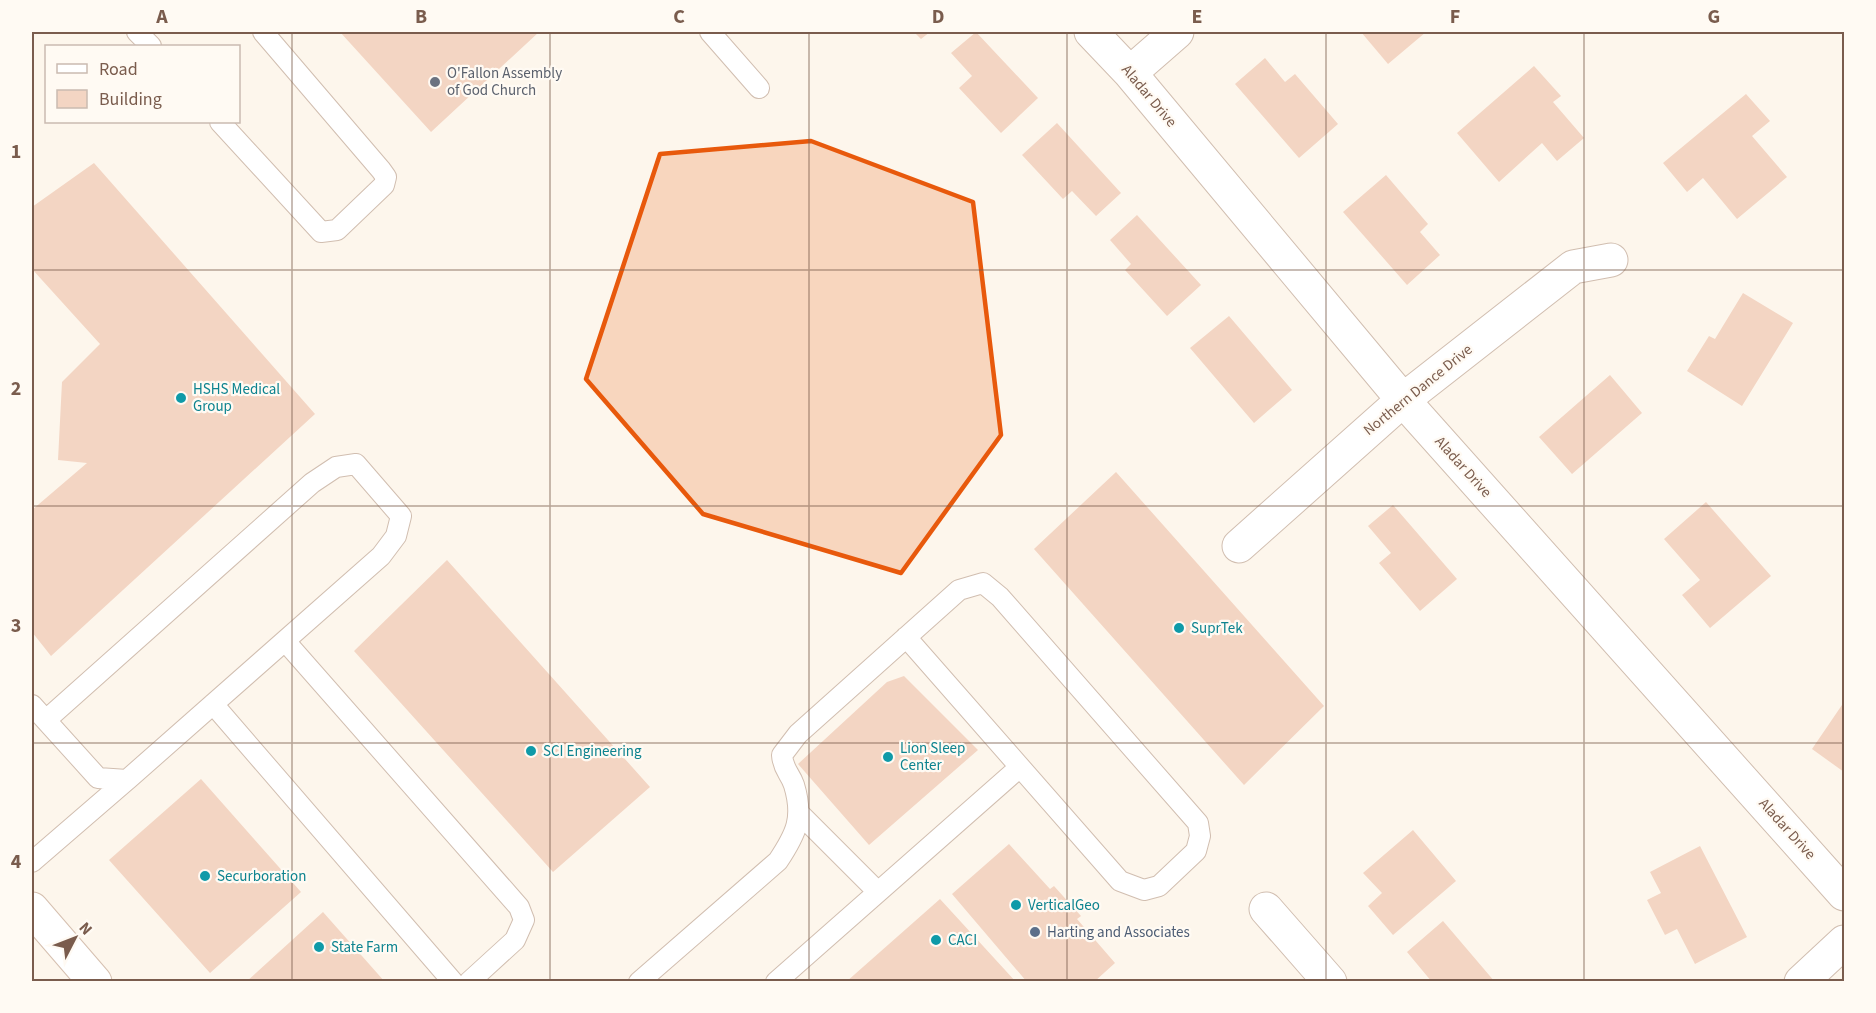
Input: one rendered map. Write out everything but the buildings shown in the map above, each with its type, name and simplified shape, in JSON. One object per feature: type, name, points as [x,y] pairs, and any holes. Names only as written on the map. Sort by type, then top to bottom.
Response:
[{"type":"street","name":"Aladar Drive","points":[[1092,32],[1130,73],[1403,400],[1845,894]]},
{"type":"street","points":[[1130,73],[1177,32]]},
{"type":"street","name":"Northern Dance Drive","points":[[1239,546],[1403,400],[1573,267],[1611,260]]},
{"type":"street","points":[[32,909],[95,981]]},
{"type":"street","points":[[1266,909],[1330,981]]},
{"type":"street","points":[[1801,981],[1845,942]]},
{"type":"lane","points":[[137,32],[150,45]]},
{"type":"lane","points":[[221,123],[321,232],[337,230],[384,185],[386,177],[263,32]]},
{"type":"lane","points":[[710,32],[759,88]]},
{"type":"lane","points":[[32,862],[381,556],[396,537],[401,516],[356,464],[336,466],[312,483],[46,720]]},
{"type":"lane","points":[[639,981],[778,861],[794,836],[800,813],[793,783],[783,768],[782,755],[798,734],[906,637],[959,590],[983,583],[1008,606],[1198,823],[1200,836],[1196,851],[1159,886],[1144,890],[1120,881],[906,637]]},
{"type":"lane","points":[[285,640],[519,907],[524,920],[515,940],[469,981]]},
{"type":"lane","points":[[213,704],[453,981]]},
{"type":"lane","points":[[32,705],[98,778],[126,780]]},
{"type":"lane","points":[[776,981],[1020,767]]},
{"type":"lane","points":[[800,813],[878,892]]},
{"type":"highlighted area","points":[[811,141],[973,202],[1001,435],[901,573],[703,514],[586,379],[660,154]]},
{"type":"place","name":"O'Fallon Assembly of God Church","points":[[435,82]]},
{"type":"place","name":"HSHS Medical Group","points":[[181,398]]},
{"type":"place","name":"SuprTek","points":[[1179,628]]},
{"type":"place","name":"SCI Engineering","points":[[531,751]]},
{"type":"place","name":"Lion Sleep Center","points":[[888,757]]},
{"type":"place","name":"Securboration","points":[[205,876]]},
{"type":"place","name":"VerticalGeo","points":[[1016,905]]},
{"type":"place","name":"Harting and Associates","points":[[1035,932]]},
{"type":"place","name":"CACI","points":[[936,940]]},
{"type":"place","name":"State Farm","points":[[319,947]]}]
